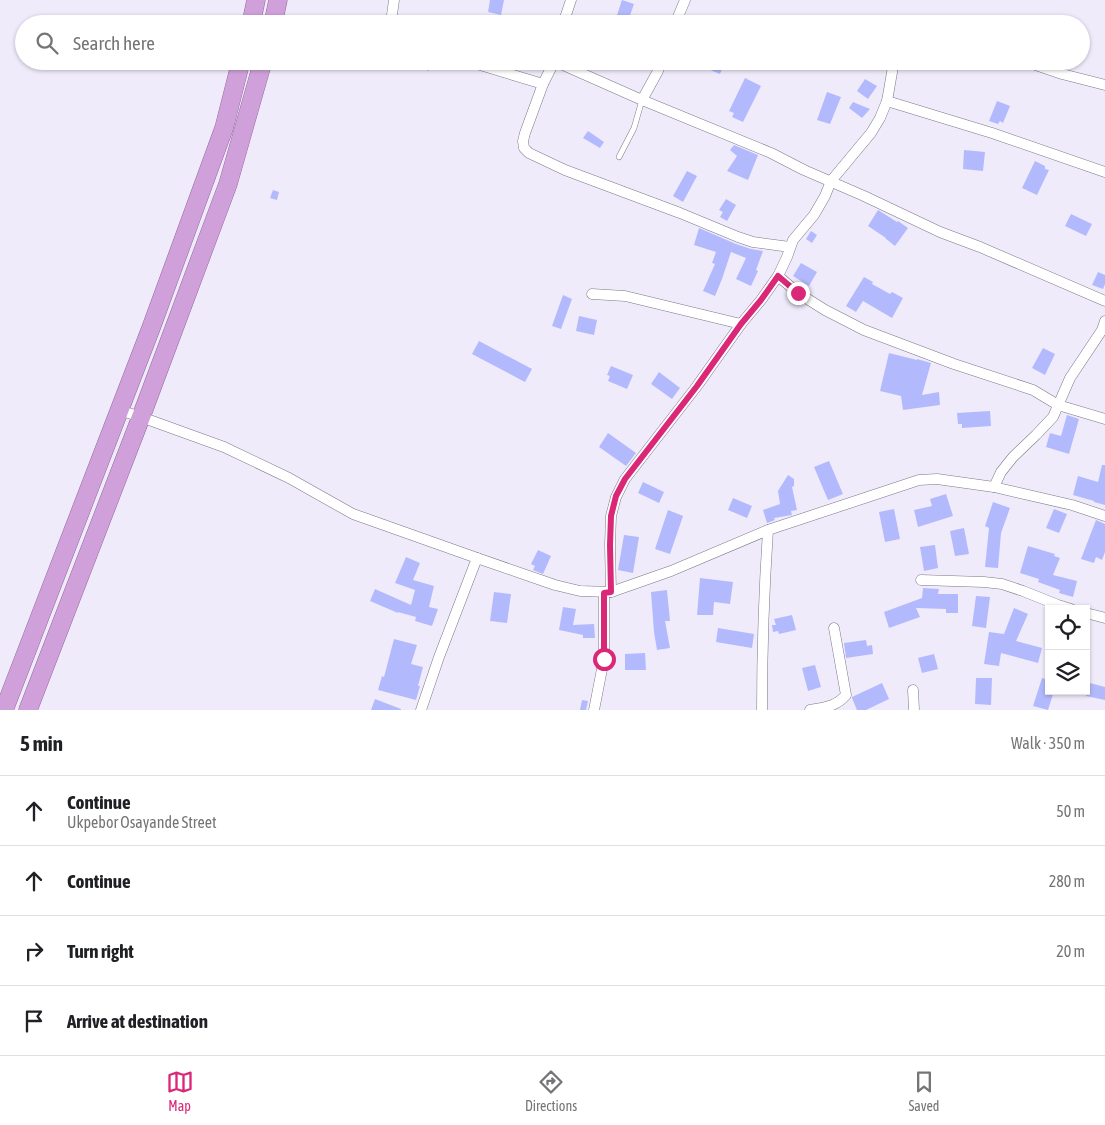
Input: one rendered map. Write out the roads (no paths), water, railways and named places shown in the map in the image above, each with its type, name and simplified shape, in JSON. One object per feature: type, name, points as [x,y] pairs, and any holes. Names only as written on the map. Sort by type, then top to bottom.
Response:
[{"type":"highway","points":[[253,15],[256,0]]},
{"type":"highway","points":[[275,15],[278,0]]},
{"type":"highway","points":[[4,710],[155,319],[224,128],[239,70]]},
{"type":"highway","points":[[28,710],[228,184],[260,70]]},
{"type":"street","points":[[392,15],[394,0]]},
{"type":"street","points":[[566,15],[571,0]]},
{"type":"street","points":[[679,15],[685,0]]},
{"type":"street","points":[[497,70],[543,84]]},
{"type":"street","points":[[550,70],[525,133],[524,148],[529,153],[565,170],[738,237],[753,242],[790,247]]},
{"type":"street","points":[[574,70],[771,153],[940,232],[980,247],[1105,301]]},
{"type":"street","points":[[642,100],[658,70]]},
{"type":"street","points":[[594,710],[604,659],[611,516],[616,496],[625,479],[697,386],[778,276],[790,247],[798,233],[814,215],[831,181],[871,133],[887,101],[892,70]]},
{"type":"street","points":[[1050,70],[1105,85]]},
{"type":"street","points":[[887,101],[1105,172]]},
{"type":"street","points":[[778,276],[825,310],[864,330],[954,364],[1033,390],[1058,405],[1105,419]]},
{"type":"street","points":[[592,294],[625,296],[741,324]]},
{"type":"street","points":[[994,487],[1001,472],[1013,457],[1053,417],[1070,378],[1102,330],[1105,321]]},
{"type":"street","points":[[119,410],[224,448],[289,478],[353,514],[477,558],[580,591],[608,592],[671,571],[768,530],[919,480],[937,479],[994,487],[1072,505],[1105,516]]},
{"type":"street","points":[[762,710],[764,583],[768,530]]},
{"type":"street","points":[[421,710],[477,558]]},
{"type":"street","points":[[921,580],[1002,584],[1058,605]]},
{"type":"street","points":[[1090,614],[1105,618]]},
{"type":"street","points":[[810,710],[832,706],[840,702],[846,695],[834,628]]},
{"type":"street","points":[[913,690],[914,710]]},
{"type":"lane","points":[[620,157],[634,128],[642,100]]}]
